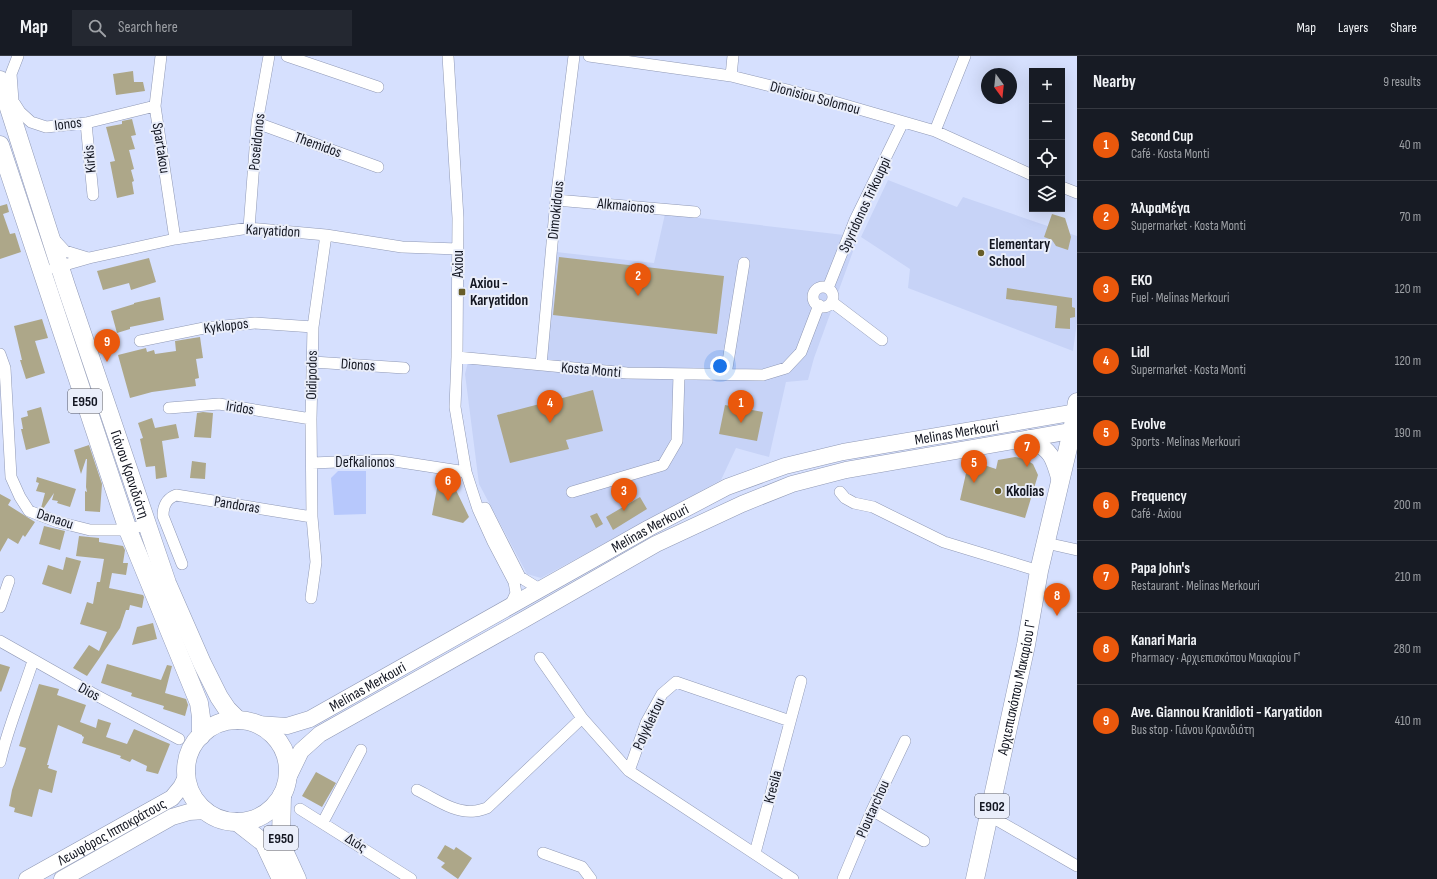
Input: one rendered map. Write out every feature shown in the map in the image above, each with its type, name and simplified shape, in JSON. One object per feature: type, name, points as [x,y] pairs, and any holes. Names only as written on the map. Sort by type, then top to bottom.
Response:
[{"type":"main road","name":"Γιάνου Κρανιδιότη","points":[[0,80],[66,286],[167,583],[202,663],[219,697],[227,709],[238,720]]},
{"type":"main road","name":"Γιάνου Κρανιδιότη","points":[[0,145],[6,182],[42,272],[128,530],[199,704],[201,736]]},
{"type":"main road","name":"Αρχιεπισκόπου Μακαρίου Γ'","points":[[975,879],[990,816],[1026,645],[1039,571],[1060,481],[1074,431],[1077,409]]},
{"type":"main road","name":"Melinas Merkouri","points":[[257,724],[287,726],[310,719],[649,528],[727,487],[785,466],[843,452],[1077,409]]},
{"type":"main road","name":"Melinas Merkouri","points":[[285,787],[301,752],[320,734],[656,544],[742,504],[792,484],[846,470],[1074,431]]},
{"type":"main road","points":[[1030,438],[1051,454],[1056,464],[1060,481]]},
{"type":"main road","points":[[238,720],[257,724],[271,733],[282,746],[288,763],[285,787],[274,806],[263,815],[250,820],[237,822],[220,819],[206,811],[194,798],[187,775],[187,765],[191,749],[201,736],[212,727],[224,722],[238,720]]},
{"type":"main road","name":"Λεωφόρος Ιπποκράτους","points":[[27,879],[168,801],[181,787],[187,775]]},
{"type":"main road","name":"E950","points":[[285,787],[281,838],[286,855],[297,879]]},
{"type":"main road","name":"Λεωφόρος Ιπποκράτους","points":[[62,879],[172,817],[189,812],[206,811]]},
{"type":"main road","name":"E950","points":[[237,822],[264,843],[281,879]]},
{"type":"street","name":"Ionos","points":[[18,56],[11,74],[13,101],[20,112],[31,122],[46,127],[86,123],[155,106]]},
{"type":"street","name":"Spartakou","points":[[161,56],[155,106],[175,239]]},
{"type":"street","name":"Poseidonos","points":[[249,228],[257,123],[269,56]]},
{"type":"street","points":[[286,56],[378,87]]},
{"type":"street","name":"Axiou","points":[[448,56],[457,188],[458,249],[455,408],[466,472],[478,509],[514,582],[516,593],[510,606]]},
{"type":"street","name":"Dimokidous","points":[[541,365],[556,200],[574,56]]},
{"type":"street","name":"Dionisiou Solomou","points":[[589,56],[731,76],[831,101],[935,131],[1029,174]]},
{"type":"street","points":[[731,76],[733,56]]},
{"type":"street","points":[[935,131],[964,56]]},
{"type":"street","name":"Spyridonos Trikouppi","points":[[828,288],[855,220],[903,122]]},
{"type":"street","name":"Kirkis","points":[[86,123],[93,195]]},
{"type":"street","name":"Themidos","points":[[257,123],[378,167]]},
{"type":"street","points":[[1065,188],[1077,192]]},
{"type":"street","name":"Alkmaionos","points":[[556,200],[695,212]]},
{"type":"street","name":"Karyatidon","points":[[42,272],[89,258],[175,239],[249,228],[326,235],[402,247],[458,249]]},
{"type":"street","name":"Oidipodos","points":[[311,598],[316,562],[312,516],[311,419],[313,327],[326,235]]},
{"type":"street","name":"Karyatidon","points":[[50,236],[66,251],[89,258]]},
{"type":"street","name":"Karyatidon","points":[[66,286],[73,270],[89,258]]},
{"type":"street","points":[[726,374],[744,263]]},
{"type":"street","points":[[819,288],[828,288],[833,293],[832,302],[826,306],[819,305],[814,299],[814,293],[819,288]]},
{"type":"street","points":[[832,302],[882,340]]},
{"type":"street","name":"Kosta Monti","points":[[457,357],[627,373],[679,375],[763,375],[786,368],[801,352],[819,305]]},
{"type":"street","name":"Kyklopos","points":[[140,341],[204,328],[255,323],[313,327]]},
{"type":"street","name":"Danaou","points":[[0,354],[5,368],[11,478],[29,511],[58,522],[90,530],[128,530],[147,524]]},
{"type":"street","name":"Dionos","points":[[313,362],[404,368]]},
{"type":"street","points":[[572,492],[663,464],[677,441],[679,375]]},
{"type":"street","name":"Iridos","points":[[169,408],[219,404],[311,419]]},
{"type":"street","name":"Defkalionos","points":[[312,463],[388,460],[466,472]]},
{"type":"street","name":"Axiou","points":[[466,472],[520,577],[541,590]]},
{"type":"street","points":[[840,492],[845,498],[854,503],[873,507],[944,542],[1039,571]]},
{"type":"street","name":"Pandoras","points":[[182,564],[163,516],[165,504],[170,498],[176,495],[312,516]]},
{"type":"street","points":[[1046,543],[1077,550]]},
{"type":"street","points":[[0,607],[9,581]]},
{"type":"street","name":"Dios","points":[[0,641],[32,661],[179,739]]},
{"type":"street","points":[[540,658],[582,718],[629,771],[793,879]]},
{"type":"street","points":[[0,762],[3,738],[22,695],[32,661]]},
{"type":"street","name":"Kresila","points":[[755,853],[801,681]]},
{"type":"street","name":"Polykleitou","points":[[629,771],[649,717],[662,694],[676,682],[790,721]]},
{"type":"street","points":[[417,790],[455,809],[476,811],[487,808],[582,718]]},
{"type":"street","name":"Ploutarchou","points":[[843,879],[872,810],[905,741]]},
{"type":"street","points":[[323,822],[361,750]]},
{"type":"street","name":"Διός","points":[[300,809],[323,822],[411,879]]},
{"type":"street","points":[[872,810],[924,841]]},
{"type":"street","points":[[990,816],[1077,866]]},
{"type":"street","points":[[543,853],[582,867],[591,879]]},
{"type":"shaded area","name":"Elementary School","points":[[888,180],[957,207],[963,197],[1077,236],[1077,322],[1073,351],[908,288],[910,269],[861,237]]},
{"type":"shaded area","points":[[665,214],[844,235],[856,243],[814,358],[808,380],[786,382],[769,457],[736,448],[721,480],[541,578],[527,574],[479,484],[465,374],[468,362],[546,371],[556,252],[654,263]]},
{"type":"shaded area","points":[[338,471],[366,471],[366,514],[334,515],[331,478]]},
{"type":"building","points":[[133,71],[134,82],[143,82],[145,91],[116,95],[113,74]]},
{"type":"building","points":[[132,119],[136,135],[131,136],[135,149],[129,150],[134,169],[131,170],[134,181],[132,182],[134,194],[117,198],[110,162],[115,161],[106,127],[122,124],[122,121]]},
{"type":"building","points":[[7,204],[9,212],[3,214],[10,234],[15,233],[21,252],[0,259],[0,206]]},
{"type":"building","points":[[1052,214],[1065,218],[1071,237],[1068,250],[1056,246],[1052,240],[1044,237]]},
{"type":"building","points":[[559,257],[724,276],[717,334],[553,315]]},
{"type":"building","points":[[149,258],[156,282],[131,290],[129,283],[103,290],[97,271]]},
{"type":"building","points":[[1007,288],[1072,298],[1072,307],[1075,308],[1075,317],[1070,318],[1070,329],[1055,328],[1057,306],[1006,299]]},
{"type":"building","points":[[160,297],[164,320],[130,327],[130,329],[117,333],[111,311],[134,303]]},
{"type":"building","points":[[42,319],[48,338],[35,341],[45,373],[26,379],[20,360],[22,360],[14,326]]},
{"type":"building","points":[[200,337],[203,358],[196,359],[199,378],[195,379],[196,386],[152,392],[130,398],[118,355],[146,348],[147,352],[154,350],[155,354],[176,351],[175,341]]},
{"type":"building","points":[[593,390],[603,431],[566,440],[569,449],[510,463],[497,415]]},
{"type":"building","points":[[725,405],[763,412],[757,441],[719,434]]},
{"type":"building","points":[[41,407],[50,443],[26,450],[21,429],[23,429],[21,418],[28,416],[27,411]]},
{"type":"building","points":[[197,413],[213,413],[211,438],[194,437]]},
{"type":"building","points":[[152,418],[155,428],[176,424],[179,438],[162,441],[167,477],[156,479],[155,466],[146,467],[140,439],[143,438],[138,423]]},
{"type":"building","points":[[89,445],[102,484],[100,512],[85,511],[85,491],[87,492],[87,459],[81,474],[74,450]]},
{"type":"building","name":"Kkolias","points":[[1015,457],[1023,458],[1033,464],[1038,475],[1025,518],[960,500],[969,460],[996,469],[998,460]]},
{"type":"building","points":[[192,461],[206,463],[205,479],[190,478]]},
{"type":"building","points":[[37,477],[76,489],[70,507],[57,503],[58,501],[52,500],[54,493],[43,509],[41,508],[45,493],[36,491],[39,483],[36,482]]},
{"type":"building","points":[[438,483],[454,486],[469,517],[463,523],[432,515]]},
{"type":"building","points":[[0,494],[11,500],[8,505],[35,522],[25,537],[23,535],[18,544],[8,538],[0,552]]},
{"type":"building","points":[[640,497],[647,509],[613,530],[606,517]]},
{"type":"building","points":[[597,513],[603,524],[596,528],[590,516]]},
{"type":"building","points":[[44,526],[65,531],[60,550],[39,544]]},
{"type":"building","points":[[79,536],[99,538],[99,542],[123,546],[125,550],[123,563],[128,563],[126,575],[112,573],[109,588],[143,595],[144,597],[142,608],[130,605],[129,610],[126,610],[120,628],[87,676],[73,668],[89,645],[99,651],[107,632],[80,624],[87,602],[93,604],[97,582],[100,582],[104,559],[76,556]]},
{"type":"building","points":[[66,557],[81,561],[71,594],[42,584],[48,565],[63,570]]},
{"type":"building","points":[[153,623],[157,639],[132,645],[137,627]]},
{"type":"building","points":[[0,664],[10,667],[1,692],[0,691]]},
{"type":"building","points":[[107,664],[161,680],[167,665],[172,666],[165,693],[186,699],[188,705],[185,716],[163,709],[164,706],[131,696],[132,693],[101,683]]},
{"type":"building","points":[[39,684],[59,689],[57,695],[86,705],[80,722],[96,728],[98,719],[111,723],[106,737],[127,744],[134,729],[170,744],[158,774],[146,771],[147,766],[132,759],[130,762],[120,758],[121,756],[82,743],[84,737],[82,735],[58,725],[47,765],[49,765],[48,768],[57,771],[52,793],[39,789],[32,817],[14,812],[15,808],[9,806],[12,790],[26,748],[19,746]]},
{"type":"building","points":[[316,772],[336,783],[322,807],[302,796]]},
{"type":"building","points":[[445,845],[454,850],[456,847],[472,858],[458,879],[441,867],[445,863],[437,858]]},
{"type":"place","name":"Elementary School","points":[[981,253]]},
{"type":"place","name":"Axiou - Karyatidon","points":[[462,292]]},
{"type":"place","name":"ΆλφαΜέγα","points":[[638,296]]},
{"type":"place","name":"Ave. Giannou Kranidioti - Karyatidon","points":[[107,362]]},
{"type":"place","name":"Lidl","points":[[550,423]]},
{"type":"place","name":"Second Cup","points":[[741,423]]},
{"type":"place","name":"Papa John's","points":[[1027,467]]},
{"type":"place","name":"Evolve","points":[[974,483]]},
{"type":"place","name":"Kkolias","points":[[998,491]]},
{"type":"place","name":"Frequency","points":[[448,501]]},
{"type":"place","name":"EKO","points":[[624,511]]},
{"type":"place","name":"Kanari Maria","points":[[1057,616]]}]
